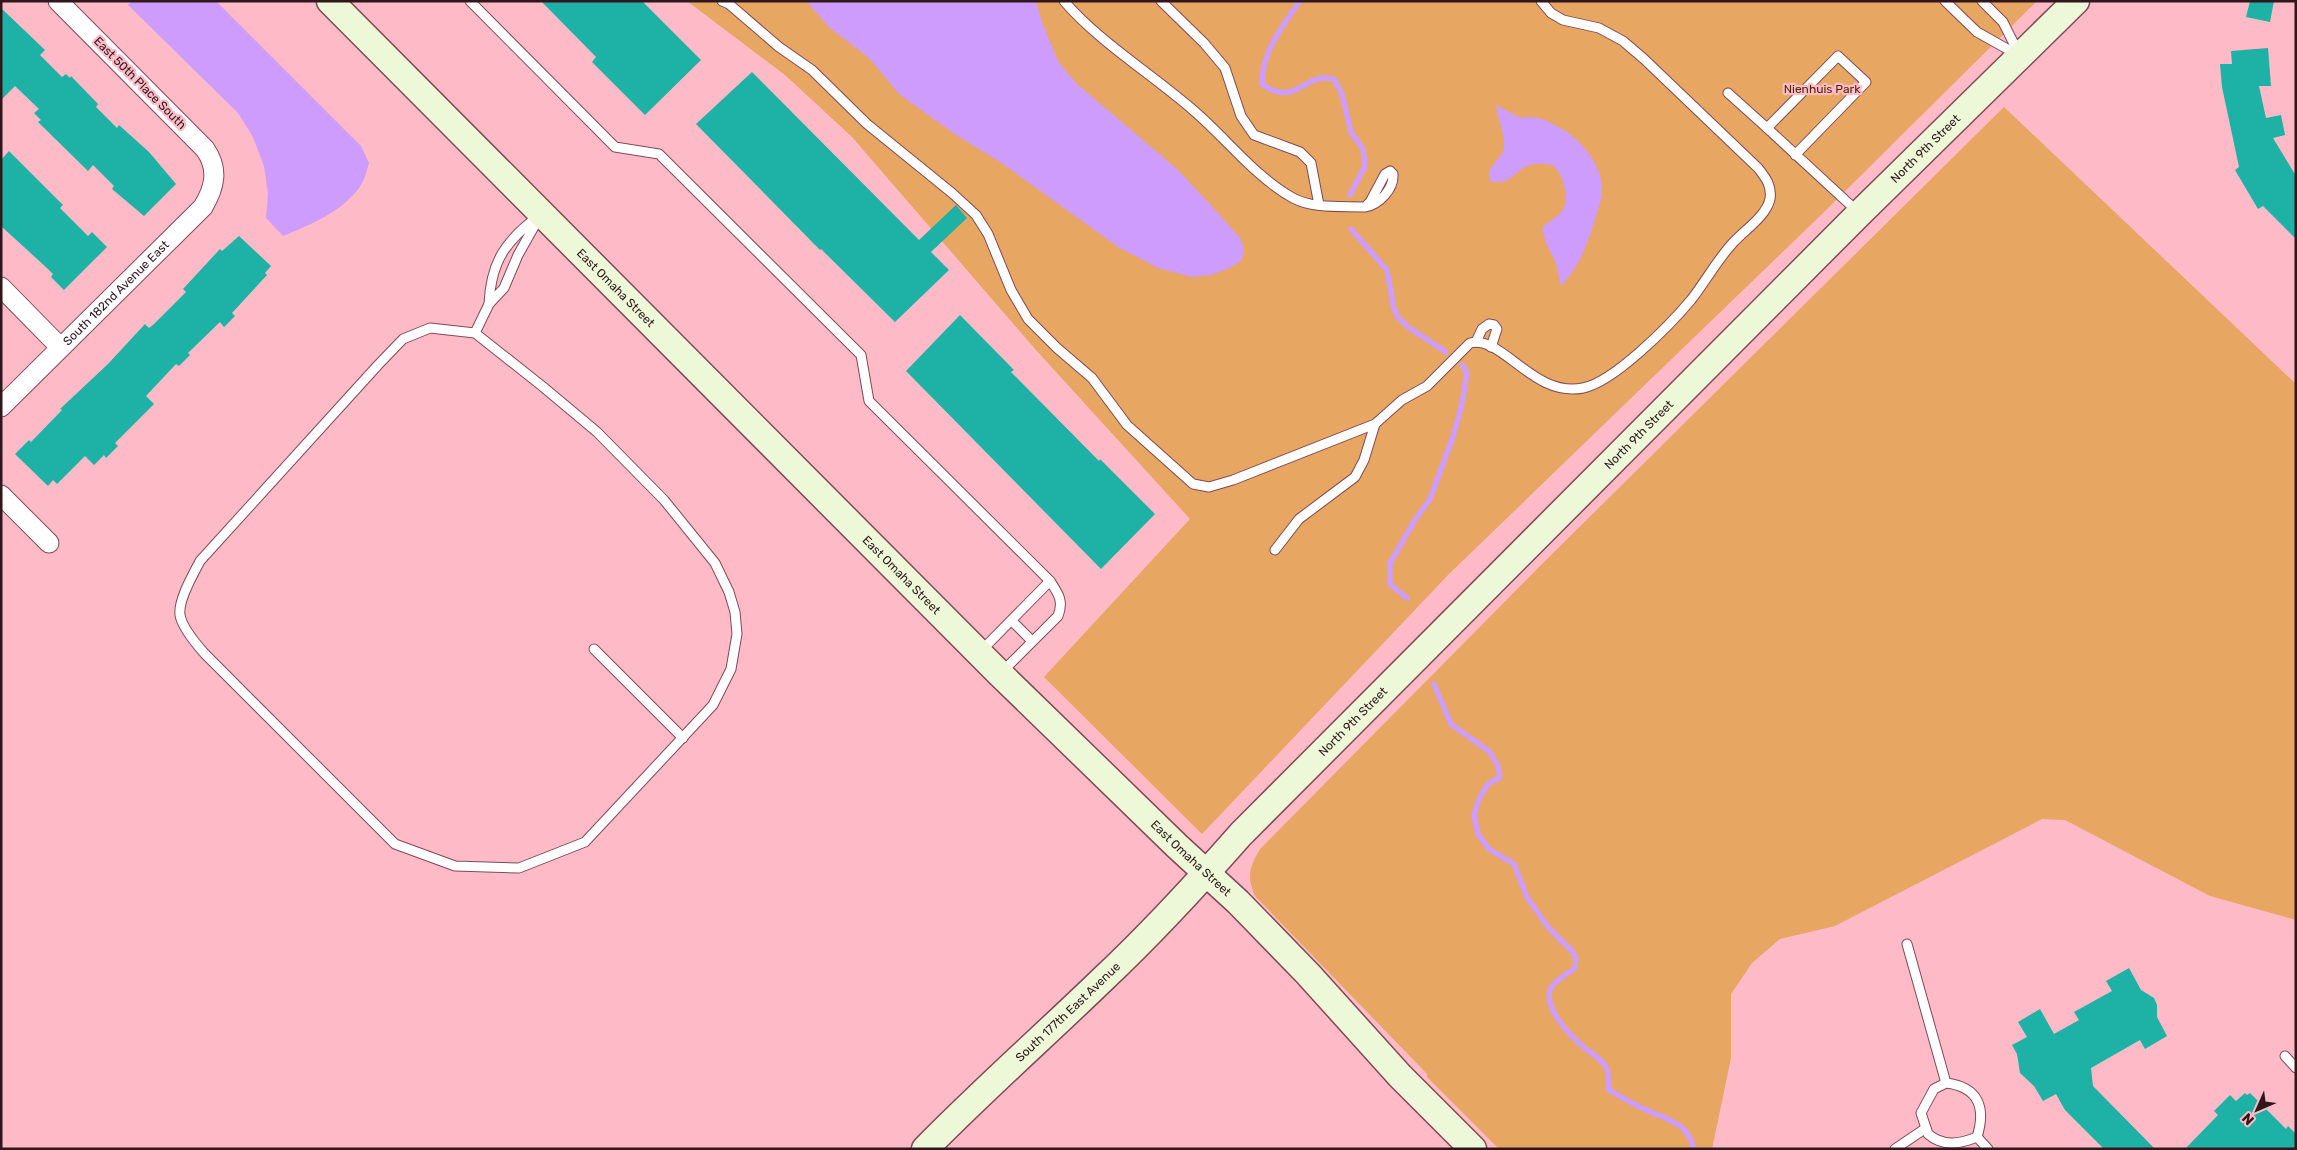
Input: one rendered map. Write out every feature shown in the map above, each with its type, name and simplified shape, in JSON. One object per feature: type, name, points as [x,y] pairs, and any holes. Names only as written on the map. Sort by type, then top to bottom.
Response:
[{"type":"street","name":"East Omaha Street","points":[[330,1],[979,654],[1308,974],[1400,1076],[1473,1149]]},
{"type":"street","name":"North 9th Street","points":[[1206,873],[1255,821],[1860,213],[2076,1]]},
{"type":"street","name":"East 50th Place South","points":[[61,2],[199,141],[211,158],[215,170]]},
{"type":"street","name":"South 182nd Avenue East","points":[[1,407],[203,207],[213,187],[215,170]]},
{"type":"street","points":[[1,287],[60,347]]},
{"type":"street","points":[[1,495],[49,543]]},
{"type":"street","name":"South 177th East Avenue","points":[[925,1149],[978,1094],[1104,979],[1206,873]]},
{"type":"lane","points":[[470,1],[615,147],[658,154],[861,355],[869,401],[1050,581],[1060,596],[1061,609],[1058,616],[1000,674]]},
{"type":"lane","points":[[722,1],[729,4],[773,42],[812,70],[877,133],[952,193],[976,215],[988,234],[1011,290],[1028,318],[1057,348],[1092,378],[1127,425],[1193,484],[1209,486],[1233,480],[1375,424],[1402,400],[1427,386],[1470,343],[1476,342],[1491,346],[1535,378],[1549,385],[1581,389],[1598,384],[1638,354],[1682,310],[1731,245],[1763,212],[1770,201],[1771,189],[1767,179],[1758,168],[1644,59],[1623,41],[1599,28],[1563,20],[1551,13],[1541,1]]},
{"type":"lane","points":[[1064,1],[1081,19],[1192,109],[1266,178],[1294,198],[1308,204],[1365,206]]},
{"type":"lane","points":[[1161,1],[1204,43],[1225,68],[1241,116],[1254,135],[1300,152],[1311,163],[1319,205]]},
{"type":"lane","points":[[1945,1],[1977,32],[2020,56]]},
{"type":"lane","points":[[1982,1],[2003,22],[2020,56]]},
{"type":"lane","points":[[1768,128],[1838,56],[1866,82],[1795,155]]},
{"type":"lane","points":[[1728,93],[1860,213]]},
{"type":"lane","points":[[489,304],[490,281],[505,247],[518,231],[541,214]]},
{"type":"lane","points":[[475,332],[489,304],[504,288],[518,256],[528,241],[541,214]]},
{"type":"lane","points":[[1476,342],[1482,329],[1489,324],[1494,325],[1497,329],[1491,346]]},
{"type":"lane","points":[[430,328],[475,332],[597,432],[664,500],[722,574],[731,599],[736,623],[735,654],[731,669],[713,705],[585,842],[519,868],[455,866],[394,844],[192,640],[180,615],[185,592],[200,561],[403,339],[430,328]]},
{"type":"lane","points":[[1275,550],[1299,519],[1355,477],[1364,460],[1375,424]]},
{"type":"lane","points":[[979,654],[1050,581]]},
{"type":"lane","points":[[1012,620],[1032,641]]},
{"type":"lane","points":[[594,649],[683,738]]},
{"type":"lane","points":[[1907,944],[1946,1083]]},
{"type":"lane","points":[[2285,1056],[2296,1068]]},
{"type":"lane","points":[[1946,1083],[1960,1084],[1972,1092],[1979,1103],[1982,1121],[1977,1137],[1955,1144],[1933,1138],[1926,1128],[1921,1113],[1925,1102],[1934,1089],[1946,1083]]},
{"type":"lane","points":[[1895,1149],[1926,1128]]},
{"type":"lane","points":[[1977,1137],[1988,1149]]},
{"type":"green space","name":"Nienhuis Park","points":[[687,1],[2037,1],[1821,215],[1449,574],[1202,834],[1044,677],[1190,519],[1036,350],[852,137],[785,75]]},
{"type":"green space","points":[[2004,107],[2296,384],[2296,920],[2210,896],[2065,820],[2042,819],[1835,926],[1780,939],[1752,963],[1731,994],[1731,1058],[1712,1149],[1499,1149],[1427,1077],[1427,1074],[1255,896],[1250,877],[1254,860],[1261,848],[1540,566]]},
{"type":"shaded area","points":[[132,1],[216,1],[361,146],[369,163],[362,183],[354,194],[326,216],[283,236],[266,218],[268,194],[264,166],[253,137],[238,113],[128,5]]},
{"type":"shaded area","points":[[806,1],[1036,1],[1042,22],[1058,61],[1076,83],[1177,169],[1209,203],[1241,239],[1244,249],[1242,260],[1230,268],[1212,275],[1191,277],[1158,268],[1118,247],[1003,164],[953,133],[899,94],[869,58],[830,28]]},
{"type":"shaded area","points":[[1496,105],[1521,118],[1538,118],[1564,130],[1578,141],[1591,156],[1600,174],[1602,192],[1600,205],[1590,234],[1577,265],[1561,286],[1556,263],[1546,243],[1542,228],[1560,213],[1564,207],[1566,197],[1562,178],[1552,165],[1538,164],[1524,168],[1510,179],[1498,182],[1490,181],[1489,172],[1503,152],[1504,147],[1504,138]]},
{"type":"building","points":[[541,1],[642,1],[701,60],[645,115],[592,62],[596,57]]},
{"type":"building","points":[[2250,1],[2274,1],[2270,22],[2246,17]]},
{"type":"building","points":[[1,8],[45,50],[40,55],[62,77],[66,74],[70,78],[71,76],[98,104],[96,107],[117,128],[119,125],[149,152],[176,184],[144,216],[112,189],[114,186],[93,165],[88,171],[38,122],[41,120],[34,113],[39,109],[15,86],[1,100]]},
{"type":"building","points":[[2268,48],[2271,86],[2259,86],[2266,118],[2281,115],[2285,135],[2273,138],[2296,176],[2296,239],[2263,206],[2258,209],[2235,170],[2239,167],[2222,87],[2220,64],[2232,64],[2231,51]]},
{"type":"building","points":[[752,72],[919,240],[956,205],[967,218],[931,252],[949,270],[895,322],[820,250],[696,124]]},
{"type":"building","points":[[9,151],[63,205],[60,208],[88,236],[92,232],[107,247],[64,290],[51,277],[53,274],[1,226],[1,160]]},
{"type":"building","points":[[239,236],[271,266],[265,273],[267,275],[232,313],[235,316],[224,327],[220,322],[188,353],[190,355],[179,366],[176,364],[146,396],[154,404],[115,443],[118,446],[106,458],[104,455],[94,465],[85,456],[57,484],[53,480],[48,486],[15,454],[29,440],[31,442],[62,410],[60,409],[108,364],[145,324],[149,328],[186,292],[183,289],[220,249],[222,251]]},
{"type":"building","points":[[960,315],[1014,370],[1011,372],[1099,461],[1100,459],[1155,514],[1101,569],[906,371]]},
{"type":"building","points":[[2129,968],[2141,990],[2154,998],[2157,1005],[2157,1017],[2167,1036],[2145,1049],[2140,1040],[2091,1068],[2093,1086],[2155,1149],[2104,1149],[2065,1110],[2056,1094],[2043,1101],[2034,1086],[2020,1073],[2017,1054],[2012,1045],[2027,1037],[2018,1022],[2040,1009],[2054,1034],[2079,1020],[2074,1012],[2112,991],[2106,981]]},
{"type":"building","points":[[2245,1093],[2247,1095],[2250,1093],[2286,1129],[2288,1126],[2296,1134],[2296,1149],[2185,1149],[2218,1115],[2214,1111],[2230,1095],[2236,1101]]},
{"type":"waterway","points":[[1300,1],[1269,50],[1265,61],[1262,84],[1274,91],[1284,93],[1315,80],[1323,78],[1334,79],[1342,94],[1351,132],[1363,149],[1365,166],[1350,195]]},
{"type":"waterway","points":[[1351,229],[1387,270],[1394,309],[1398,317],[1408,327],[1446,352]]},
{"type":"waterway","points":[[1407,598],[1390,584],[1390,563],[1415,520],[1430,499],[1453,437],[1462,404],[1467,372],[1462,365]]},
{"type":"waterway","points":[[1434,684],[1451,724],[1490,752],[1498,766],[1500,777],[1488,784],[1479,799],[1474,815],[1478,834],[1489,849],[1514,864],[1527,897],[1548,927],[1572,951],[1576,959],[1575,968],[1551,988],[1549,996],[1559,1021],[1573,1037],[1605,1066],[1608,1074],[1608,1089],[1620,1097],[1674,1122],[1686,1132],[1694,1149]]}]
